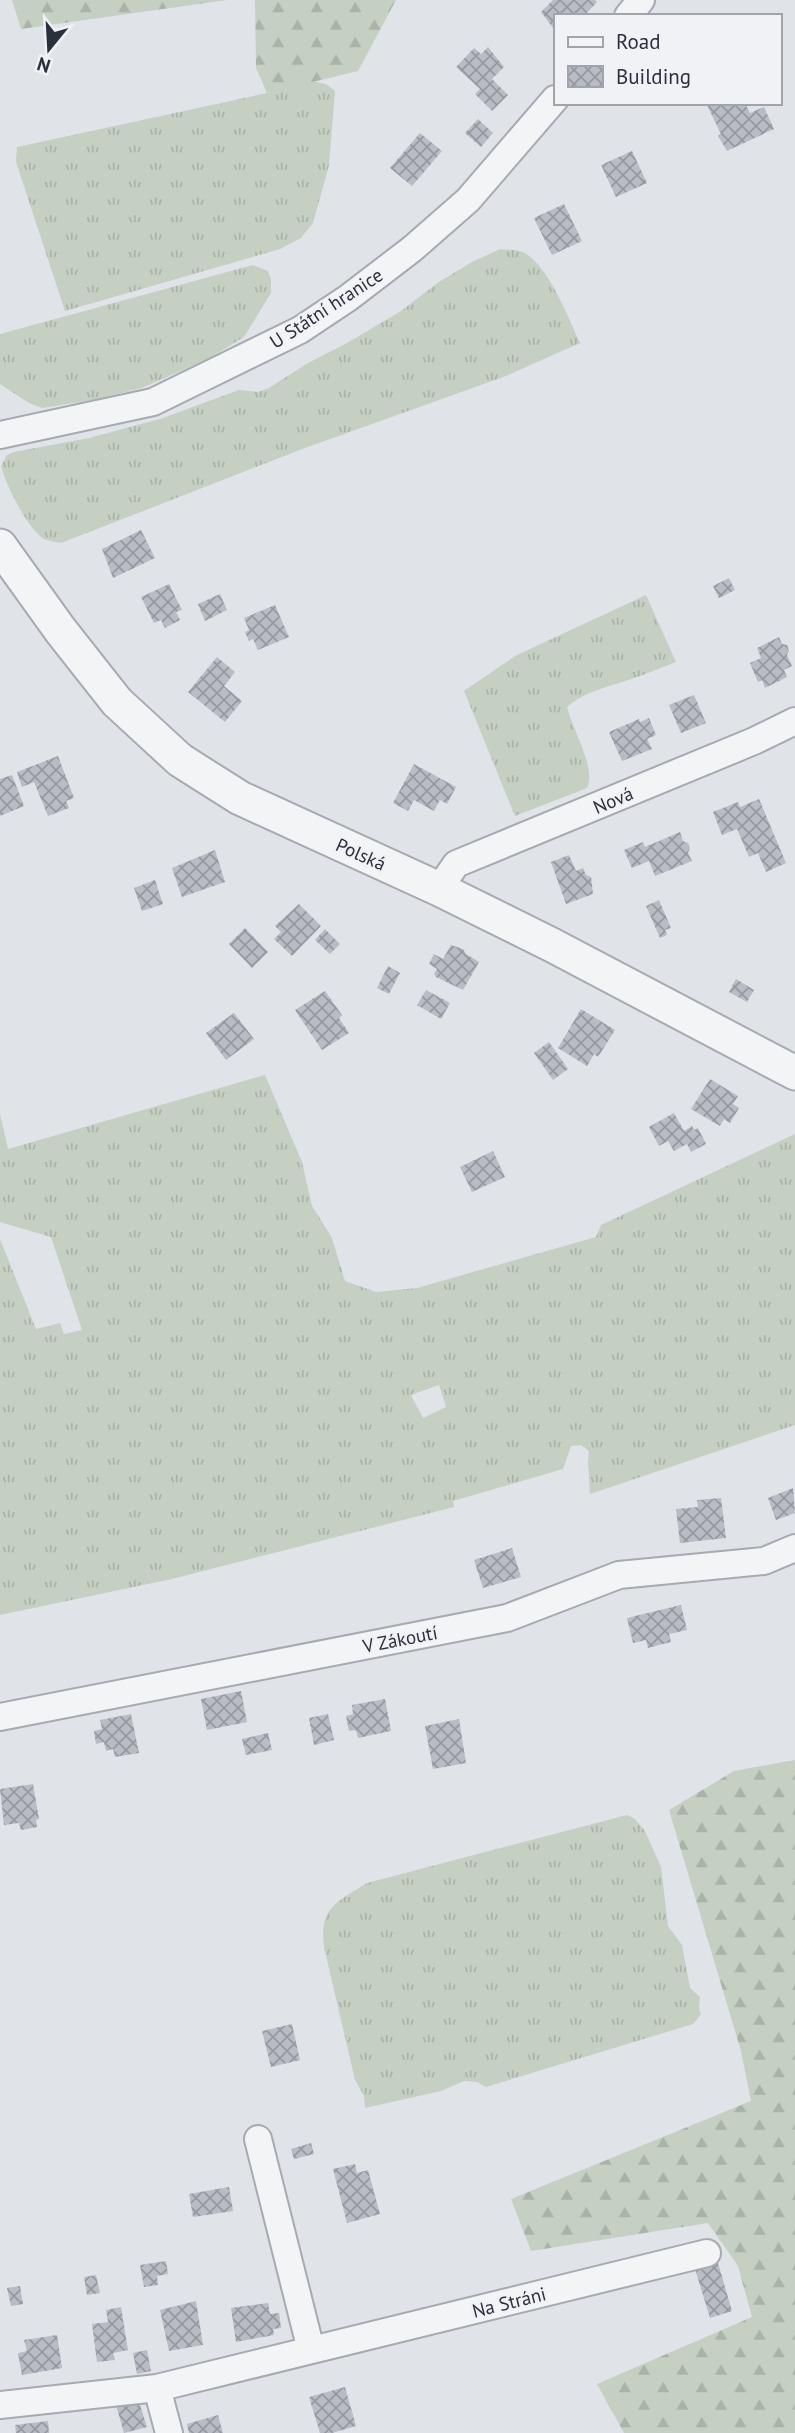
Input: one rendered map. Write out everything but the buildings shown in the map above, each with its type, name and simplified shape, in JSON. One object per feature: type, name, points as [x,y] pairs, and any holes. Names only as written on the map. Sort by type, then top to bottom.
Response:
[{"type":"street","points":[[630,14],[641,0]]},
{"type":"street","name":"U Státní hranice","points":[[0,435],[153,402],[300,330],[348,298],[412,249],[468,200],[554,100]]},
{"type":"street","name":"Polská","points":[[0,546],[61,631],[117,702],[180,760],[240,797],[439,889],[564,951],[795,1073]]},
{"type":"street","name":"Nová","points":[[439,889],[456,864],[754,741],[795,721]]},
{"type":"street","name":"V Zákoutí","points":[[0,1717],[507,1618],[619,1575],[764,1561],[795,1548]]},
{"type":"street","points":[[258,2139],[311,2350]]},
{"type":"street","name":"Na Stráni","points":[[0,2405],[157,2388],[707,2253]]},
{"type":"street","points":[[157,2388],[169,2433]]},
{"type":"green space","points":[[12,0],[227,0],[21,29]]},
{"type":"green space","points":[[255,0],[396,0],[358,71],[267,93],[256,68]]},
{"type":"green space","points":[[312,81],[326,84],[335,91],[329,165],[313,223],[301,238],[280,249],[65,311],[16,162],[17,147]]},
{"type":"green space","points":[[500,249],[522,252],[537,263],[558,296],[580,343],[506,376],[305,448],[61,543],[44,539],[37,533],[12,495],[1,466],[7,455],[89,438],[160,419],[239,390],[258,392],[269,388],[401,311],[439,282],[472,262]]},
{"type":"green space","points":[[253,265],[268,271],[271,293],[244,337],[208,359],[142,388],[93,400],[42,408],[29,403],[0,384],[0,334]]},
{"type":"green space","points":[[646,595],[676,662],[588,694],[567,707],[589,771],[587,788],[515,816],[464,691],[515,656]]},
{"type":"green space","points":[[265,1075],[302,1162],[312,1206],[332,1238],[345,1281],[376,1292],[417,1288],[596,1237],[601,1225],[795,1134],[795,1425],[590,1494],[589,1451],[581,1445],[571,1446],[563,1469],[453,1501],[454,1507],[172,1579],[0,1615],[0,1239],[36,1329],[60,1323],[64,1334],[82,1330],[51,1237],[0,1222],[0,1114],[8,1149]],"holes":[[[439,1385],[446,1407],[423,1418],[411,1395]]]},
{"type":"green space","points":[[795,1760],[795,2433],[624,2433],[597,2384],[752,2317],[738,2266],[708,2223],[531,2251],[511,2199],[751,2101],[741,2051],[669,1810],[734,1771]]},
{"type":"green space","points":[[627,1815],[635,1819],[645,1831],[661,1867],[668,1926],[682,1945],[690,1988],[700,1997],[701,2014],[693,2024],[486,2087],[477,2082],[464,2081],[441,2091],[365,2108],[364,2096],[355,2080],[324,1947],[324,1923],[332,1907],[367,1883]]}]
